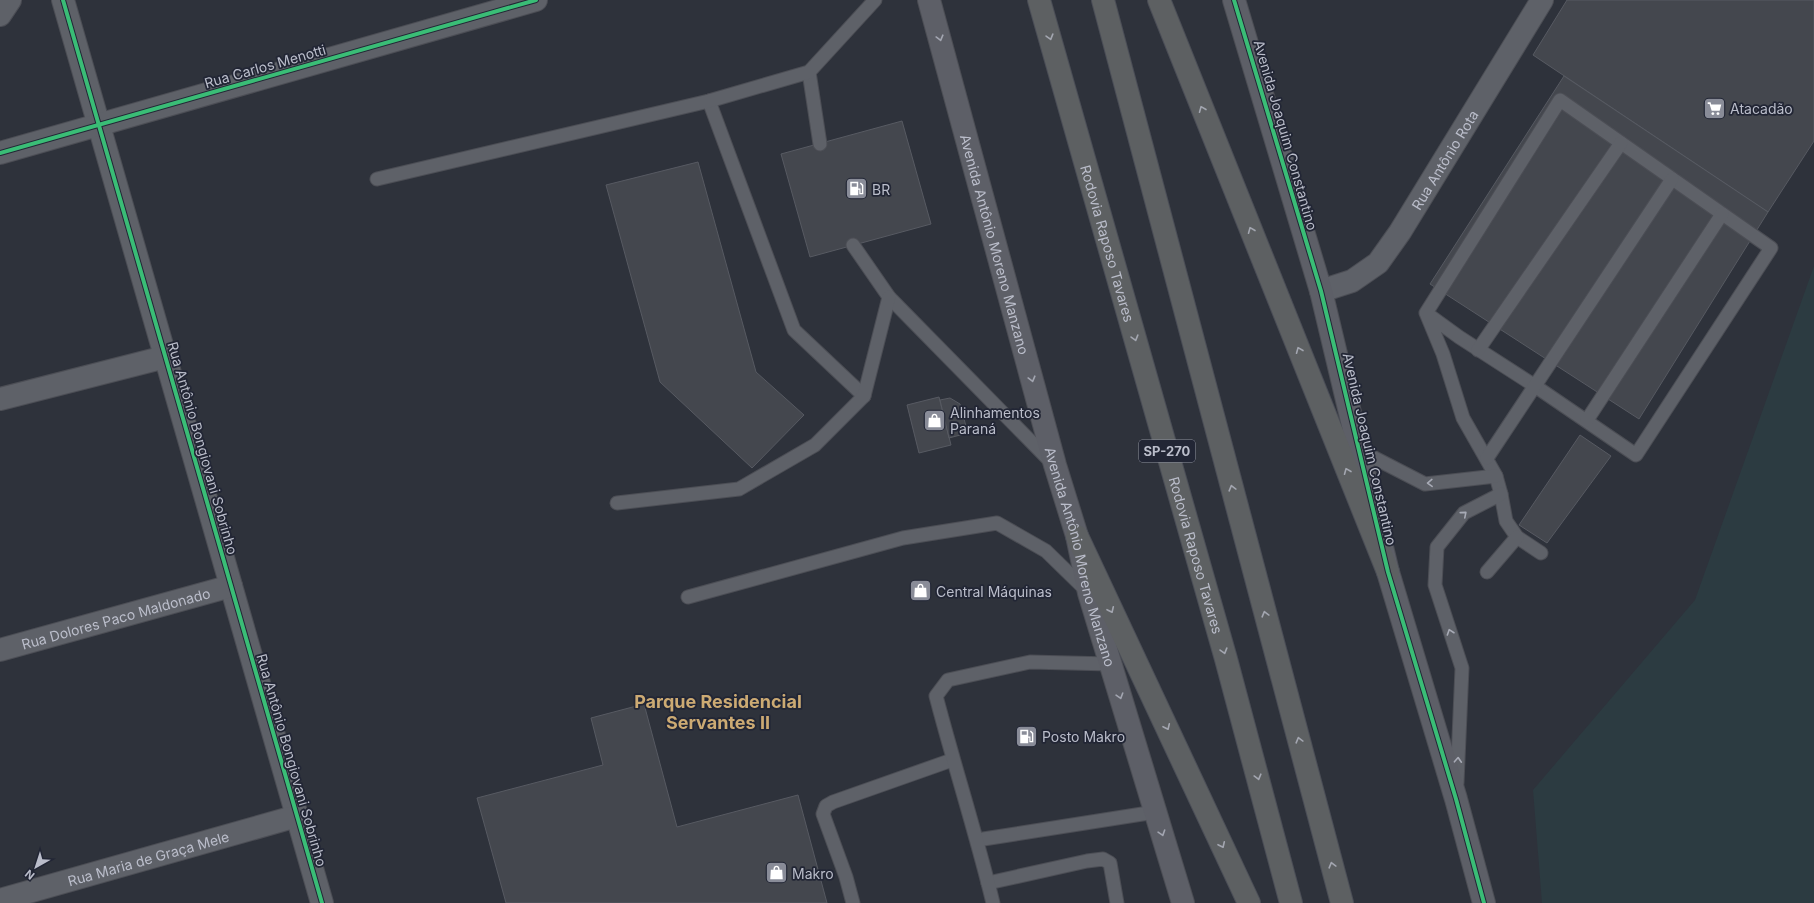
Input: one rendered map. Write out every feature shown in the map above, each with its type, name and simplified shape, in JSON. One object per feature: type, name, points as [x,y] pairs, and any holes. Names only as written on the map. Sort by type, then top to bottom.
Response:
[{"type":"highway","name":"Rodovia Raposo Tavares","points":[[1039,0],[1224,651],[1292,903]]},
{"type":"highway","points":[[1103,0],[1342,903]]},
{"type":"highway","points":[[1159,0],[1388,572]]},
{"type":"highway","points":[[1077,536],[1249,903]]},
{"type":"street","points":[[0,15],[10,0]]},
{"type":"street","name":"Rua Antônio Bongiovani Sobrinho","points":[[63,0],[322,903]]},
{"type":"street","name":"Rua Carlos Menotti","points":[[0,153],[536,0]]},
{"type":"street","name":"Avenida Antônio Moreno Manzano","points":[[929,0],[1055,465],[1077,536],[1089,593],[1183,903]]},
{"type":"street","name":"Avenida Joaquim Constantino","points":[[1234,0],[1321,292],[1388,572],[1456,799],[1484,903]]},
{"type":"street","name":"Rua Antônio Rota","points":[[1321,292],[1352,281],[1378,263],[1400,232],[1542,0]]},
{"type":"street","points":[[0,399],[166,358]]},
{"type":"street","name":"Rua Dolores Paco Maldonado","points":[[0,650],[231,586]]},
{"type":"street","name":"Rua Maria de Graça Mele","points":[[0,900],[297,816]]},
{"type":"lane","points":[[377,180],[709,101],[808,72],[875,0]]},
{"type":"lane","points":[[808,72],[820,144]]},
{"type":"lane","points":[[1560,100],[1771,248],[1636,455],[1587,420],[1478,350],[1426,313],[1560,100]]},
{"type":"lane","points":[[709,101],[794,330],[864,396]]},
{"type":"lane","points":[[1478,350],[1621,143]]},
{"type":"lane","points":[[1487,458],[1672,179]]},
{"type":"lane","points":[[1587,420],[1722,214]]},
{"type":"lane","points":[[853,245],[889,297],[1055,465]]},
{"type":"lane","points":[[617,503],[740,489],[815,445],[864,396],[889,297]]},
{"type":"lane","points":[[1426,313],[1443,354],[1463,418],[1496,476],[1506,522],[1517,537],[1541,553]]},
{"type":"lane","points":[[1359,450],[1425,484],[1496,476]]},
{"type":"lane","points":[[1456,799],[1462,668],[1435,585],[1437,547],[1464,513],[1501,494]]},
{"type":"lane","points":[[688,598],[903,538],[997,523],[1046,551],[1089,593]]},
{"type":"lane","points":[[1487,572],[1517,537]]},
{"type":"lane","points":[[993,903],[977,840],[952,760],[936,696],[948,680],[1030,662],[1110,664]]},
{"type":"lane","points":[[853,903],[846,877],[823,814],[826,806],[833,802],[952,760]]},
{"type":"lane","points":[[977,840],[1155,812]]},
{"type":"lane","points":[[988,883],[1102,859],[1110,863],[1117,903]]},
{"type":"shaded area","points":[[1814,266],[1814,903],[1542,903],[1533,790],[1695,600]]},
{"type":"building","name":"Atacadão","points":[[1567,0],[1814,0],[1814,141],[1768,212],[1533,55]]},
{"type":"building","points":[[1564,76],[1768,212],[1639,419],[1430,284]]},
{"type":"building","name":"BR","points":[[902,121],[931,224],[810,257],[781,154]]},
{"type":"building","points":[[698,162],[756,372],[804,415],[752,468],[660,382],[606,185]]},
{"type":"building","points":[[939,397],[951,445],[919,453],[907,405]]},
{"type":"building","points":[[950,398],[960,404],[967,430],[964,434],[949,438],[940,400]]},
{"type":"building","points":[[1580,435],[1611,456],[1547,543],[1519,525]]},
{"type":"building","points":[[644,704],[677,827],[798,795],[827,903],[506,903],[477,798],[603,765],[591,718]]},
{"type":"cycle path","points":[[63,0],[322,903]]},
{"type":"cycle path","points":[[0,153],[536,0]]},
{"type":"cycle path","points":[[1234,0],[1321,291],[1388,572],[1456,799],[1484,903]]},
{"type":"place","name":"Atacadão","points":[[1714,108]]},
{"type":"place","name":"BR","points":[[856,189]]},
{"type":"place","name":"Alinhamentos Paraná","points":[[934,420]]},
{"type":"place","name":"Central Máquinas","points":[[921,591]]},
{"type":"place","name":"Posto Makro","points":[[1027,736]]},
{"type":"place","name":"Makro","points":[[777,873]]},
{"type":"district","name":"Parque Residencial Servantes II","points":[[718,711]]}]
